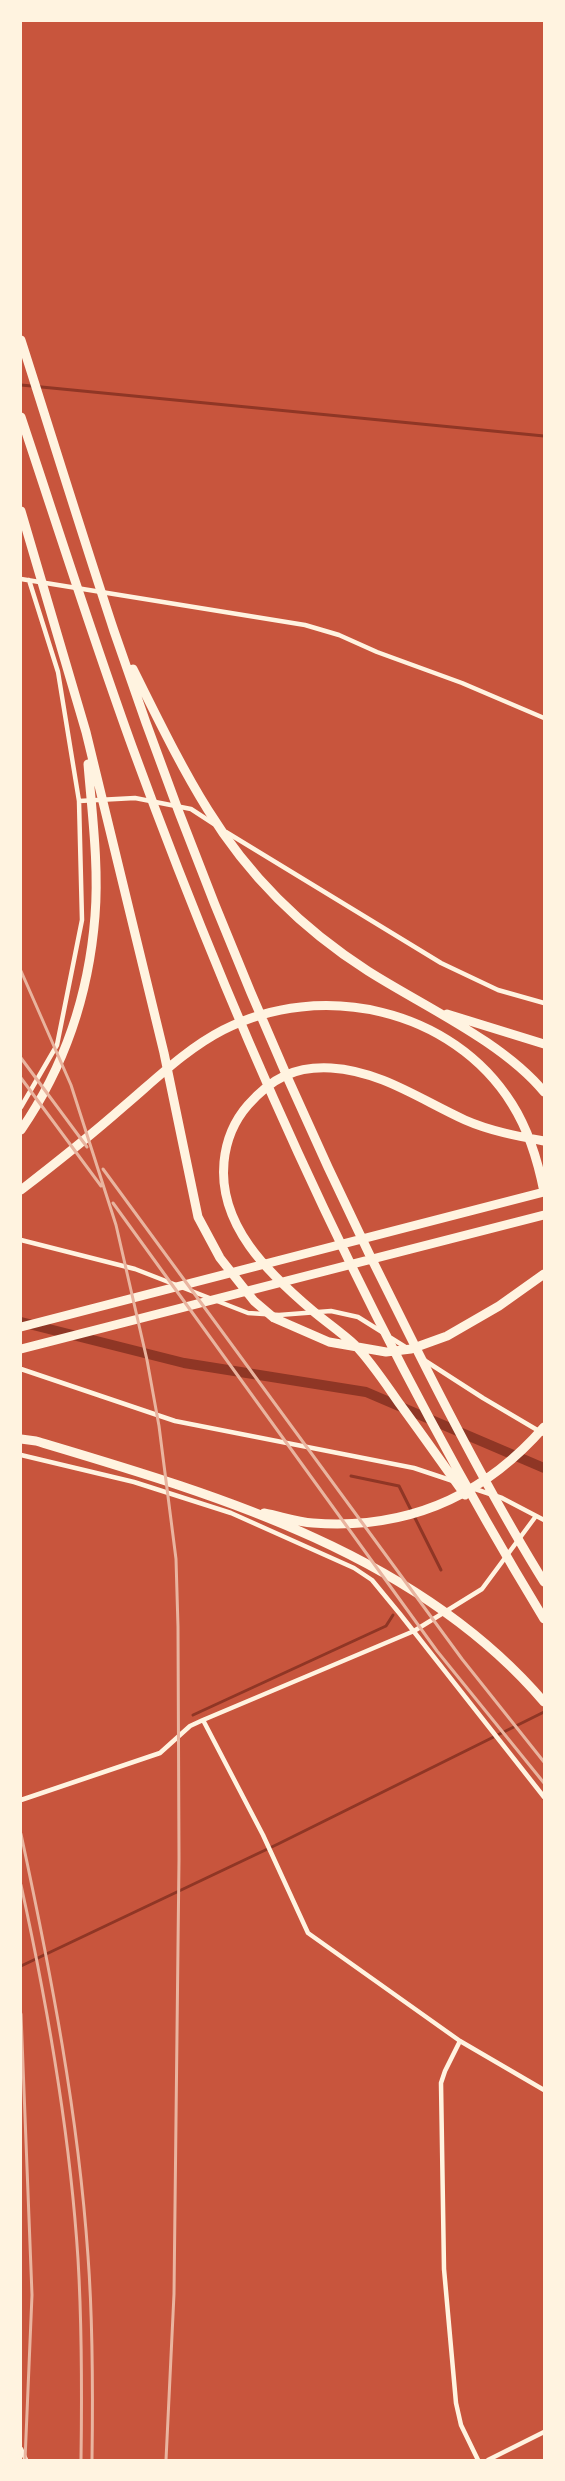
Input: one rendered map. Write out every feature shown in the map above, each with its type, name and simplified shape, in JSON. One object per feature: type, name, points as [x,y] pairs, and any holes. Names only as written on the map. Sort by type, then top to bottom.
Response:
[{"type":"highway","points":[[21,340],[115,632],[224,926],[317,1142],[381,1279],[429,1374],[544,1582]]},
{"type":"highway","points":[[21,417],[134,751],[232,1002],[310,1180],[363,1291],[488,1526],[544,1619]]},
{"type":"highway","points":[[21,511],[86,732],[164,1053],[198,1217],[210,1244],[234,1278],[274,1318],[329,1342],[386,1352],[411,1349],[447,1336],[490,1312],[544,1274]]},
{"type":"highway","points":[[115,632],[209,812],[243,859],[287,907],[330,944],[367,970],[428,1006],[515,1063],[544,1092]]},
{"type":"highway","points":[[21,1130],[56,1072],[68,1042],[90,953],[96,879],[86,732]]},
{"type":"highway","points":[[21,1190],[185,1055],[223,1030],[268,1013],[315,1005],[341,1005],[384,1012],[410,1020],[444,1037],[465,1052],[500,1087],[512,1104],[536,1155],[544,1192],[21,1327]]},
{"type":"highway","points":[[428,1006],[485,1027],[544,1044]]},
{"type":"highway","points":[[488,1526],[354,1344],[281,1282],[245,1240],[232,1220],[225,1199],[223,1178],[226,1148],[242,1111],[274,1080],[306,1069],[330,1068],[380,1078],[467,1120],[512,1135],[544,1141]]},
{"type":"highway","points":[[21,1349],[544,1215]]},
{"type":"highway","points":[[238,1507],[311,1523],[352,1524],[397,1519],[436,1507],[497,1473],[522,1452],[544,1427]]},
{"type":"highway","points":[[21,1439],[36,1441],[183,1485],[311,1536],[386,1573],[457,1619],[544,1702]]},
{"type":"street","points":[[21,579],[305,625],[339,635],[377,652],[462,682],[544,718]]},
{"type":"street","points":[[21,1107],[57,1045],[82,920],[79,801],[58,672],[28,580]]},
{"type":"street","points":[[79,801],[135,798],[191,809],[256,852],[441,963],[498,990],[544,1003]]},
{"type":"street","points":[[21,1240],[135,1269],[248,1313],[279,1315],[331,1311],[358,1317],[483,1398],[544,1434]]},
{"type":"street","points":[[21,1369],[176,1420],[414,1468],[502,1498],[544,1520]]},
{"type":"street","points":[[21,1455],[134,1482],[231,1513],[354,1568],[372,1580],[544,1797]]},
{"type":"street","points":[[21,1800],[160,1753],[190,1726],[414,1631],[482,1589],[536,1516]]},
{"type":"street","points":[[203,1720],[263,1835],[308,1933],[460,2041],[544,2090]]},
{"type":"street","points":[[460,2041],[441,2083],[444,2269],[457,2414],[478,2460]]},
{"type":"street","points":[[488,2460],[544,2432]]},
{"type":"street","points":[[21,2449],[26,2460]]},
{"type":"waterway","points":[[21,385],[544,436]]},
{"type":"waterway","points":[[21,1322],[184,1363],[366,1392],[544,1468]]},
{"type":"waterway","points":[[351,1476],[399,1486],[441,1570]]},
{"type":"waterway","points":[[193,1715],[386,1626],[393,1615]]},
{"type":"waterway","points":[[21,1966],[278,1844],[544,1712]]},
{"type":"railway","points":[[21,971],[71,1085],[116,1225],[147,1360],[159,1426],[176,1559],[179,1859],[174,2294],[166,2460]]},
{"type":"railway","points":[[21,1058],[87,1147]]},
{"type":"railway","points":[[21,1078],[101,1186]]},
{"type":"railway","points":[[103,1169],[462,1659],[544,1762]]},
{"type":"railway","points":[[113,1203],[437,1651],[544,1783]]},
{"type":"railway","points":[[21,1834],[53,1991],[78,2149],[91,2307],[92,2460]]},
{"type":"railway","points":[[21,1885],[49,2024],[70,2165],[79,2284],[81,2460]]},
{"type":"railway","points":[[21,2014],[32,2295],[25,2460]]}]
